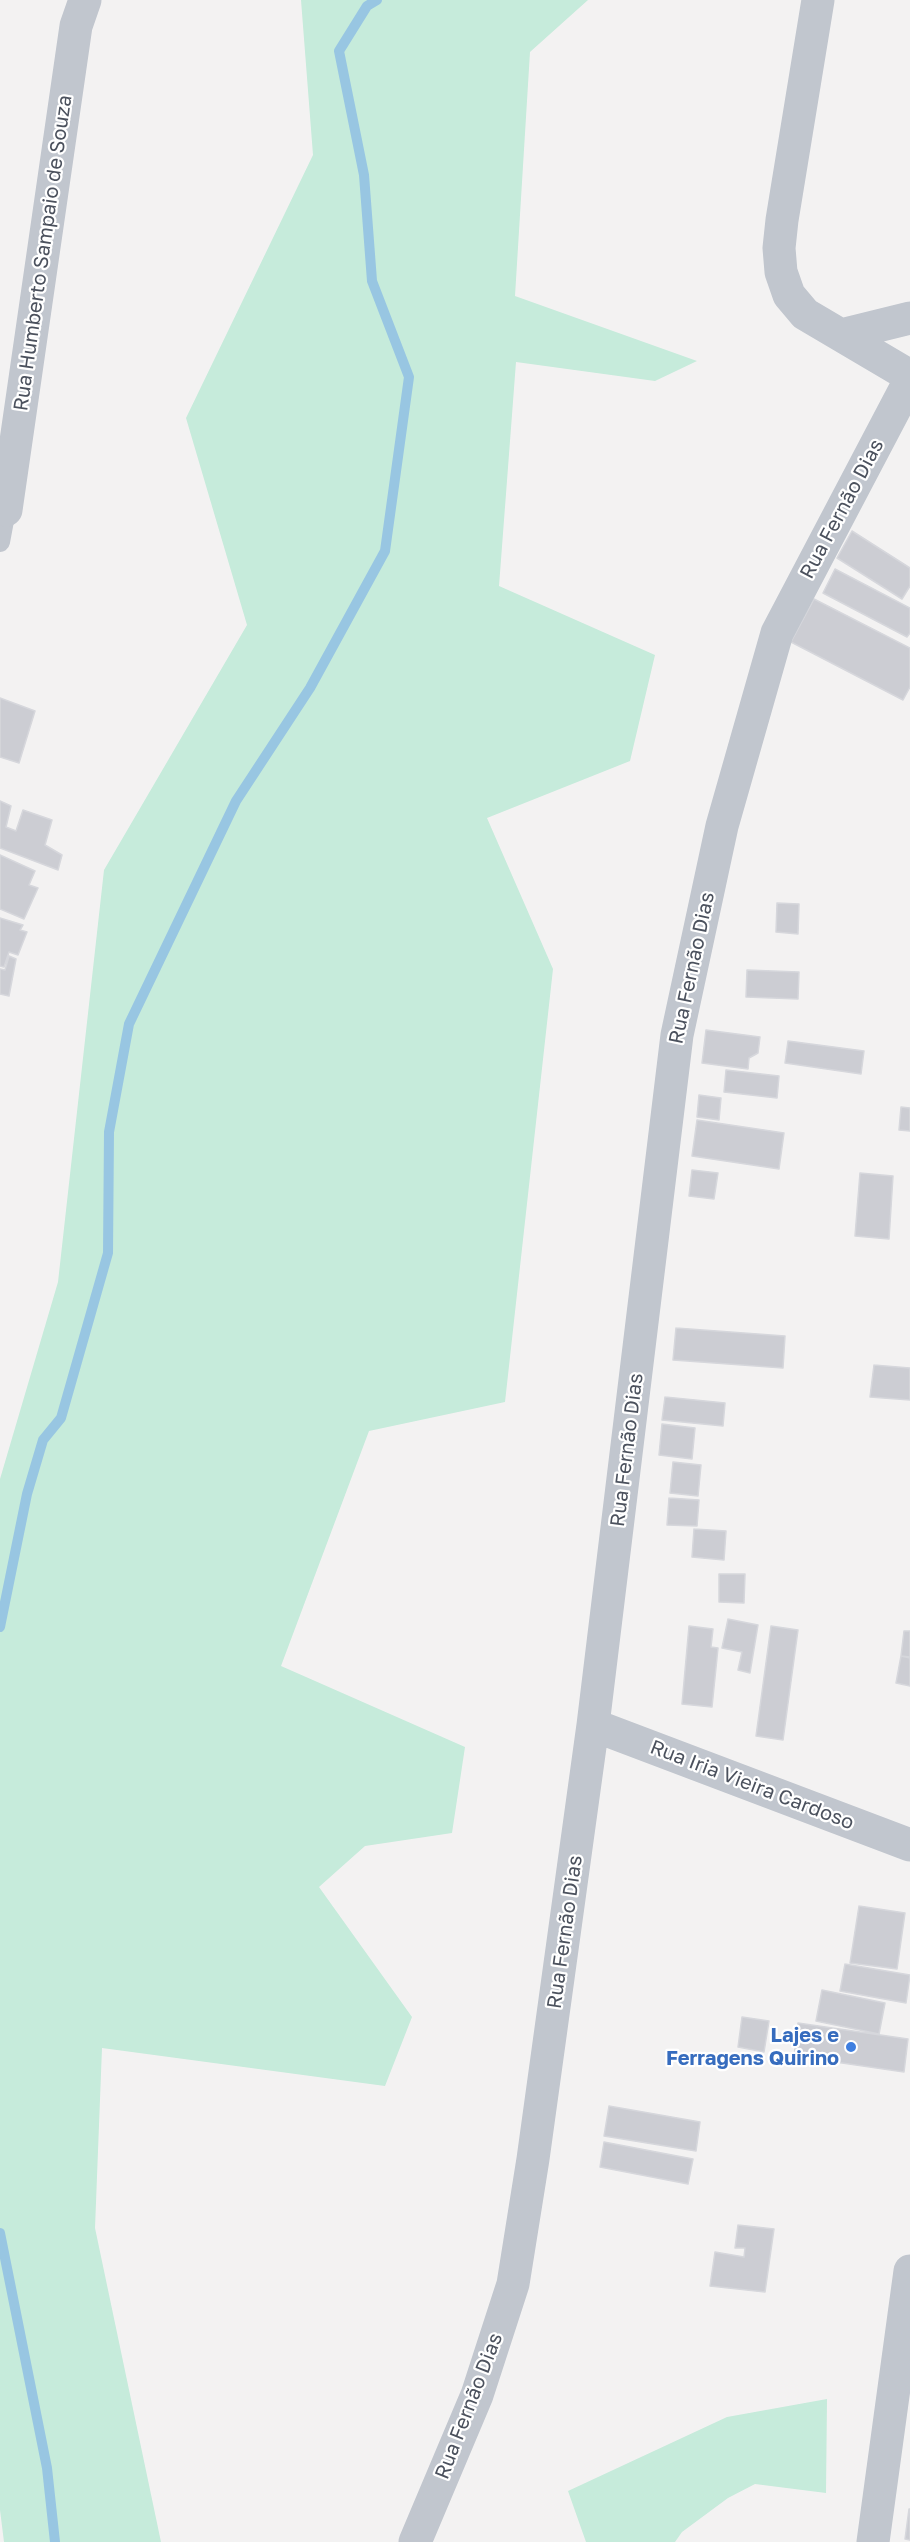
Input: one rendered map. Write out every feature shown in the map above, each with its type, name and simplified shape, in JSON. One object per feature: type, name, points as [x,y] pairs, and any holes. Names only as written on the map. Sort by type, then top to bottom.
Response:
[{"type":"street","name":"Rua Humberto Sampaio de Souza","points":[[3,509],[76,26],[85,0]]},
{"type":"street","name":"Rua Fernão Dias","points":[[415,2542],[477,2395],[513,2284],[533,2159],[593,1725],[677,1035],[722,826],[777,633],[910,378],[806,314],[789,295],[781,272],[779,248],[782,219],[818,0]]},
{"type":"street","points":[[841,335],[910,318]]},
{"type":"street","name":"Rua Iria Vieira Cardoso","points":[[593,1725],[910,1845]]},
{"type":"street","points":[[873,2542],[910,2271]]},
{"type":"lane","name":"Rua Humberto Sampaio de Souza","points":[[0,542],[3,509]]},
{"type":"green space","points":[[301,0],[588,0],[530,52],[515,296],[697,361],[655,381],[516,362],[499,586],[655,655],[630,761],[487,818],[553,969],[505,1402],[369,1431],[281,1666],[465,1747],[452,1833],[365,1846],[319,1887],[412,2017],[385,2086],[102,2048],[95,2228],[161,2542],[4,2542],[0,2510],[0,1479],[58,1282],[104,870],[247,625],[186,418],[313,155]]},
{"type":"green space","points":[[827,2399],[826,2493],[755,2484],[728,2498],[682,2532],[675,2542],[586,2542],[568,2491],[727,2417]]},
{"type":"building","points":[[852,531],[910,568],[910,586],[902,599],[837,558]]},
{"type":"building","points":[[835,569],[910,608],[910,633],[907,637],[823,593]]},
{"type":"building","points":[[814,599],[910,648],[910,687],[903,700],[791,642]]},
{"type":"building","points":[[0,698],[35,711],[19,763],[0,757]]},
{"type":"building","points":[[0,801],[11,806],[6,827],[16,831],[23,810],[52,820],[45,845],[62,855],[58,870],[0,848]]},
{"type":"building","points":[[0,855],[35,871],[29,885],[38,888],[24,919],[0,909]]},
{"type":"building","points":[[777,903],[799,904],[798,934],[776,932]]},
{"type":"building","points":[[0,918],[23,925],[20,930],[27,932],[18,955],[9,952],[4,967],[0,966]]},
{"type":"building","points":[[9,956],[16,959],[9,996],[0,994],[0,969],[5,970]]},
{"type":"building","points":[[747,970],[799,972],[798,999],[746,997]]},
{"type":"building","points":[[706,1030],[760,1037],[758,1053],[749,1058],[748,1069],[702,1063]]},
{"type":"building","points":[[788,1041],[864,1051],[861,1074],[785,1063]]},
{"type":"building","points":[[726,1070],[779,1076],[777,1098],[724,1092]]},
{"type":"building","points":[[699,1095],[721,1098],[719,1120],[697,1117]]},
{"type":"building","points":[[901,1107],[910,1108],[910,1131],[899,1130]]},
{"type":"building","points":[[697,1120],[784,1133],[779,1169],[692,1156]]},
{"type":"building","points":[[692,1170],[718,1173],[714,1199],[689,1196]]},
{"type":"building","points":[[860,1173],[893,1176],[889,1239],[855,1236]]},
{"type":"building","points":[[676,1328],[785,1336],[783,1368],[673,1360]]},
{"type":"building","points":[[874,1365],[910,1368],[910,1400],[870,1397]]},
{"type":"building","points":[[665,1397],[725,1403],[723,1426],[662,1420]]},
{"type":"building","points":[[662,1424],[695,1428],[692,1459],[659,1455]]},
{"type":"building","points":[[673,1462],[701,1465],[698,1496],[670,1493]]},
{"type":"building","points":[[669,1498],[699,1500],[697,1526],[667,1525]]},
{"type":"building","points":[[694,1529],[726,1531],[724,1560],[692,1557]]},
{"type":"building","points":[[719,1574],[745,1574],[744,1603],[719,1602]]},
{"type":"building","points":[[728,1619],[758,1625],[750,1673],[738,1670],[742,1652],[722,1648]]},
{"type":"building","points":[[689,1626],[713,1629],[711,1647],[718,1648],[712,1707],[682,1704]]},
{"type":"building","points":[[771,1626],[798,1630],[783,1740],[756,1736]]},
{"type":"building","points":[[904,1631],[910,1631],[910,1657],[901,1656]]},
{"type":"building","points":[[901,1656],[910,1658],[910,1686],[896,1683]]},
{"type":"building","points":[[859,1906],[905,1913],[897,1969],[850,1963]]},
{"type":"building","points":[[845,1964],[910,1975],[906,2003],[840,1991]]},
{"type":"building","points":[[822,1990],[885,2003],[879,2034],[816,2021]]},
{"type":"building","points":[[742,2017],[769,2021],[764,2052],[738,2047]]},
{"type":"building","name":"Lajes e Ferragens Quirino","points":[[798,2023],[908,2039],[904,2072],[794,2056]]},
{"type":"building","points":[[609,2106],[700,2122],[696,2151],[604,2136]]},
{"type":"building","points":[[604,2142],[693,2159],[688,2184],[600,2167]]},
{"type":"building","points":[[738,2225],[774,2229],[765,2292],[710,2286],[715,2252],[744,2257],[745,2248],[735,2248]]},
{"type":"building","points":[[910,2509],[910,2540],[905,2539]]},
{"type":"waterway","points":[[0,1627],[27,1494],[43,1440],[61,1418],[108,1253],[109,1132],[129,1024],[236,801],[310,688],[385,551],[409,377],[372,281],[364,175],[339,51],[367,6],[377,0]]},
{"type":"waterway","points":[[0,2233],[47,2468],[55,2542]]},
{"type":"place","name":"Lajes e Ferragens Quirino","points":[[851,2047]]}]
